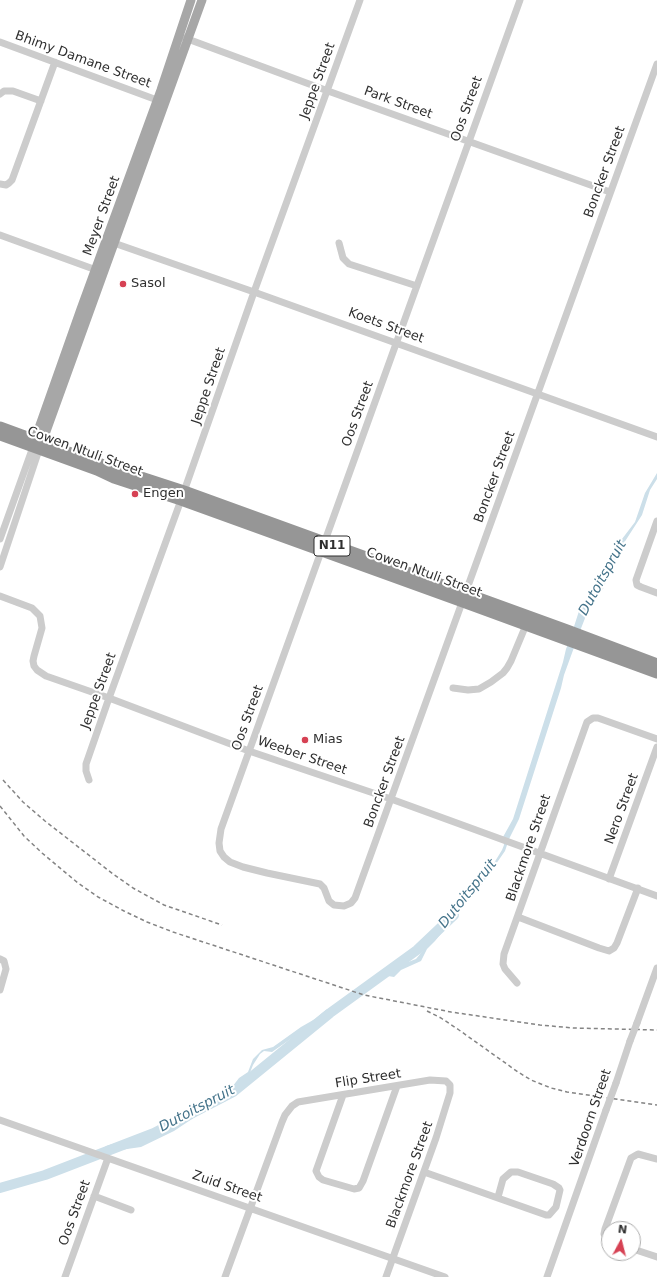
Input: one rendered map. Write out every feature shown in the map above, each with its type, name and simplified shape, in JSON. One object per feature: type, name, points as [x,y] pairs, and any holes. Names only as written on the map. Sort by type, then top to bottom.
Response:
[{"type":"highway","name":"Cowen Ntuli Street","points":[[0,427],[37,445]]},
{"type":"highway","name":"Cowen Ntuli Street","points":[[0,435],[98,463],[183,496],[565,635]]},
{"type":"highway","name":"Cowen Ntuli Street","points":[[464,598],[526,625],[565,635],[657,664]]},
{"type":"highway","name":"Cowen Ntuli Street","points":[[578,639],[657,673]]},
{"type":"main road","name":"Meyer Street","points":[[37,445],[111,242],[157,100],[183,37],[192,0]]},
{"type":"main road","points":[[111,242],[183,37],[202,0]]},
{"type":"street","name":"Jeppe Street","points":[[89,780],[86,771],[86,764],[183,496],[254,292],[360,0]]},
{"type":"street","name":"Oos Street","points":[[355,898],[344,906],[334,905],[329,901],[324,888],[320,884],[267,873],[236,864],[224,857],[220,851],[220,836],[249,751],[520,0]]},
{"type":"street","name":"Park Street","points":[[183,37],[328,91],[610,192]]},
{"type":"street","name":"Bhimy Damane Street","points":[[0,42],[157,100]]},
{"type":"street","points":[[0,184],[6,185],[12,180],[55,62]]},
{"type":"street","name":"Boncker Street","points":[[355,898],[539,394],[657,64]]},
{"type":"street","points":[[0,94],[4,91],[13,91],[41,101]]},
{"type":"street","points":[[0,235],[100,271]]},
{"type":"street","name":"Koets Street","points":[[111,242],[657,437]]},
{"type":"street","points":[[339,243],[343,258],[349,264],[416,286]]},
{"type":"street","name":"Meyer Street","points":[[0,539],[37,445]]},
{"type":"street","name":"Meyer Street","points":[[0,566],[37,445]]},
{"type":"street","points":[[657,521],[636,577],[636,582],[641,587],[657,593]]},
{"type":"street","name":"Weeber Street","points":[[0,596],[32,608],[40,616],[42,628],[33,661],[37,670],[46,676],[249,751],[391,799],[499,840],[657,896]]},
{"type":"street","points":[[453,688],[460,690],[479,689],[503,673],[508,668],[526,625]]},
{"type":"street","name":"Blackmore Street","points":[[517,983],[505,969],[503,959],[506,947],[587,722],[593,718],[598,718],[657,739]]},
{"type":"street","name":"Nero Street","points":[[609,879],[657,747]]},
{"type":"street","points":[[518,917],[609,951],[612,950],[617,943],[638,888]]},
{"type":"street","points":[[0,959],[4,961],[6,969],[0,990]]},
{"type":"street","name":"Verdoorn Street","points":[[547,1277],[657,968]]},
{"type":"street","name":"Flip Street","points":[[250,1208],[282,1122],[288,1110],[298,1102],[438,1080],[448,1082]]},
{"type":"street","name":"Blackmore Street","points":[[386,1277],[424,1172],[450,1093],[451,1088],[448,1082]]},
{"type":"street","points":[[343,1095],[316,1171],[319,1177],[323,1180],[354,1189],[359,1188],[363,1181],[397,1086]]},
{"type":"street","name":"Zuid Street","points":[[0,1120],[445,1277]]},
{"type":"street","points":[[608,1221],[631,1158],[638,1154],[657,1159]]},
{"type":"street","name":"Oos Street","points":[[65,1277],[108,1158]]},
{"type":"street","points":[[424,1172],[498,1197],[546,1216],[552,1213],[556,1207],[560,1190],[553,1184],[518,1172],[511,1172],[503,1179],[498,1197]]},
{"type":"street","points":[[94,1196],[131,1210]]},
{"type":"street","points":[[225,1277],[250,1208]]},
{"type":"street","points":[[641,1252],[657,1257]]},
{"type":"water","points":[[657,473],[657,479],[650,490],[642,515],[622,546],[603,589],[595,596],[591,603],[564,675],[519,819],[505,851],[482,884],[427,949],[421,961],[401,970],[394,977],[388,976],[403,964],[416,959],[477,885],[502,850],[504,845],[503,837],[513,819],[579,611],[587,598],[596,590],[604,578],[622,539],[635,522],[645,493]]},
{"type":"water","points":[[326,1010],[330,1016],[302,1031],[272,1052],[264,1051],[260,1054],[249,1075],[240,1081],[234,1094],[226,1101],[201,1113],[174,1131],[141,1147],[113,1151],[107,1154],[102,1151],[106,1146],[116,1143],[136,1143],[154,1136],[223,1099],[239,1078],[248,1072],[253,1059],[262,1050],[273,1047]]},
{"type":"waterway","name":"Dutoitspruit","points":[[0,1188],[45,1175],[154,1133],[233,1092],[330,1013],[417,950],[454,915]]},
{"type":"railway","points":[[3,780],[23,802],[45,821],[133,888],[164,905],[222,925]]},
{"type":"railway","points":[[0,806],[24,836],[78,883],[98,897],[124,911],[173,932],[364,995],[451,1012],[540,1025],[573,1028],[657,1030]]},
{"type":"railway","points":[[427,1011],[441,1018],[531,1080],[551,1088],[567,1092],[657,1105]]},
{"type":"place","name":"Sasol","points":[[123,284]]},
{"type":"place","name":"Engen","points":[[135,494]]},
{"type":"place","name":"Mias","points":[[305,740]]}]
